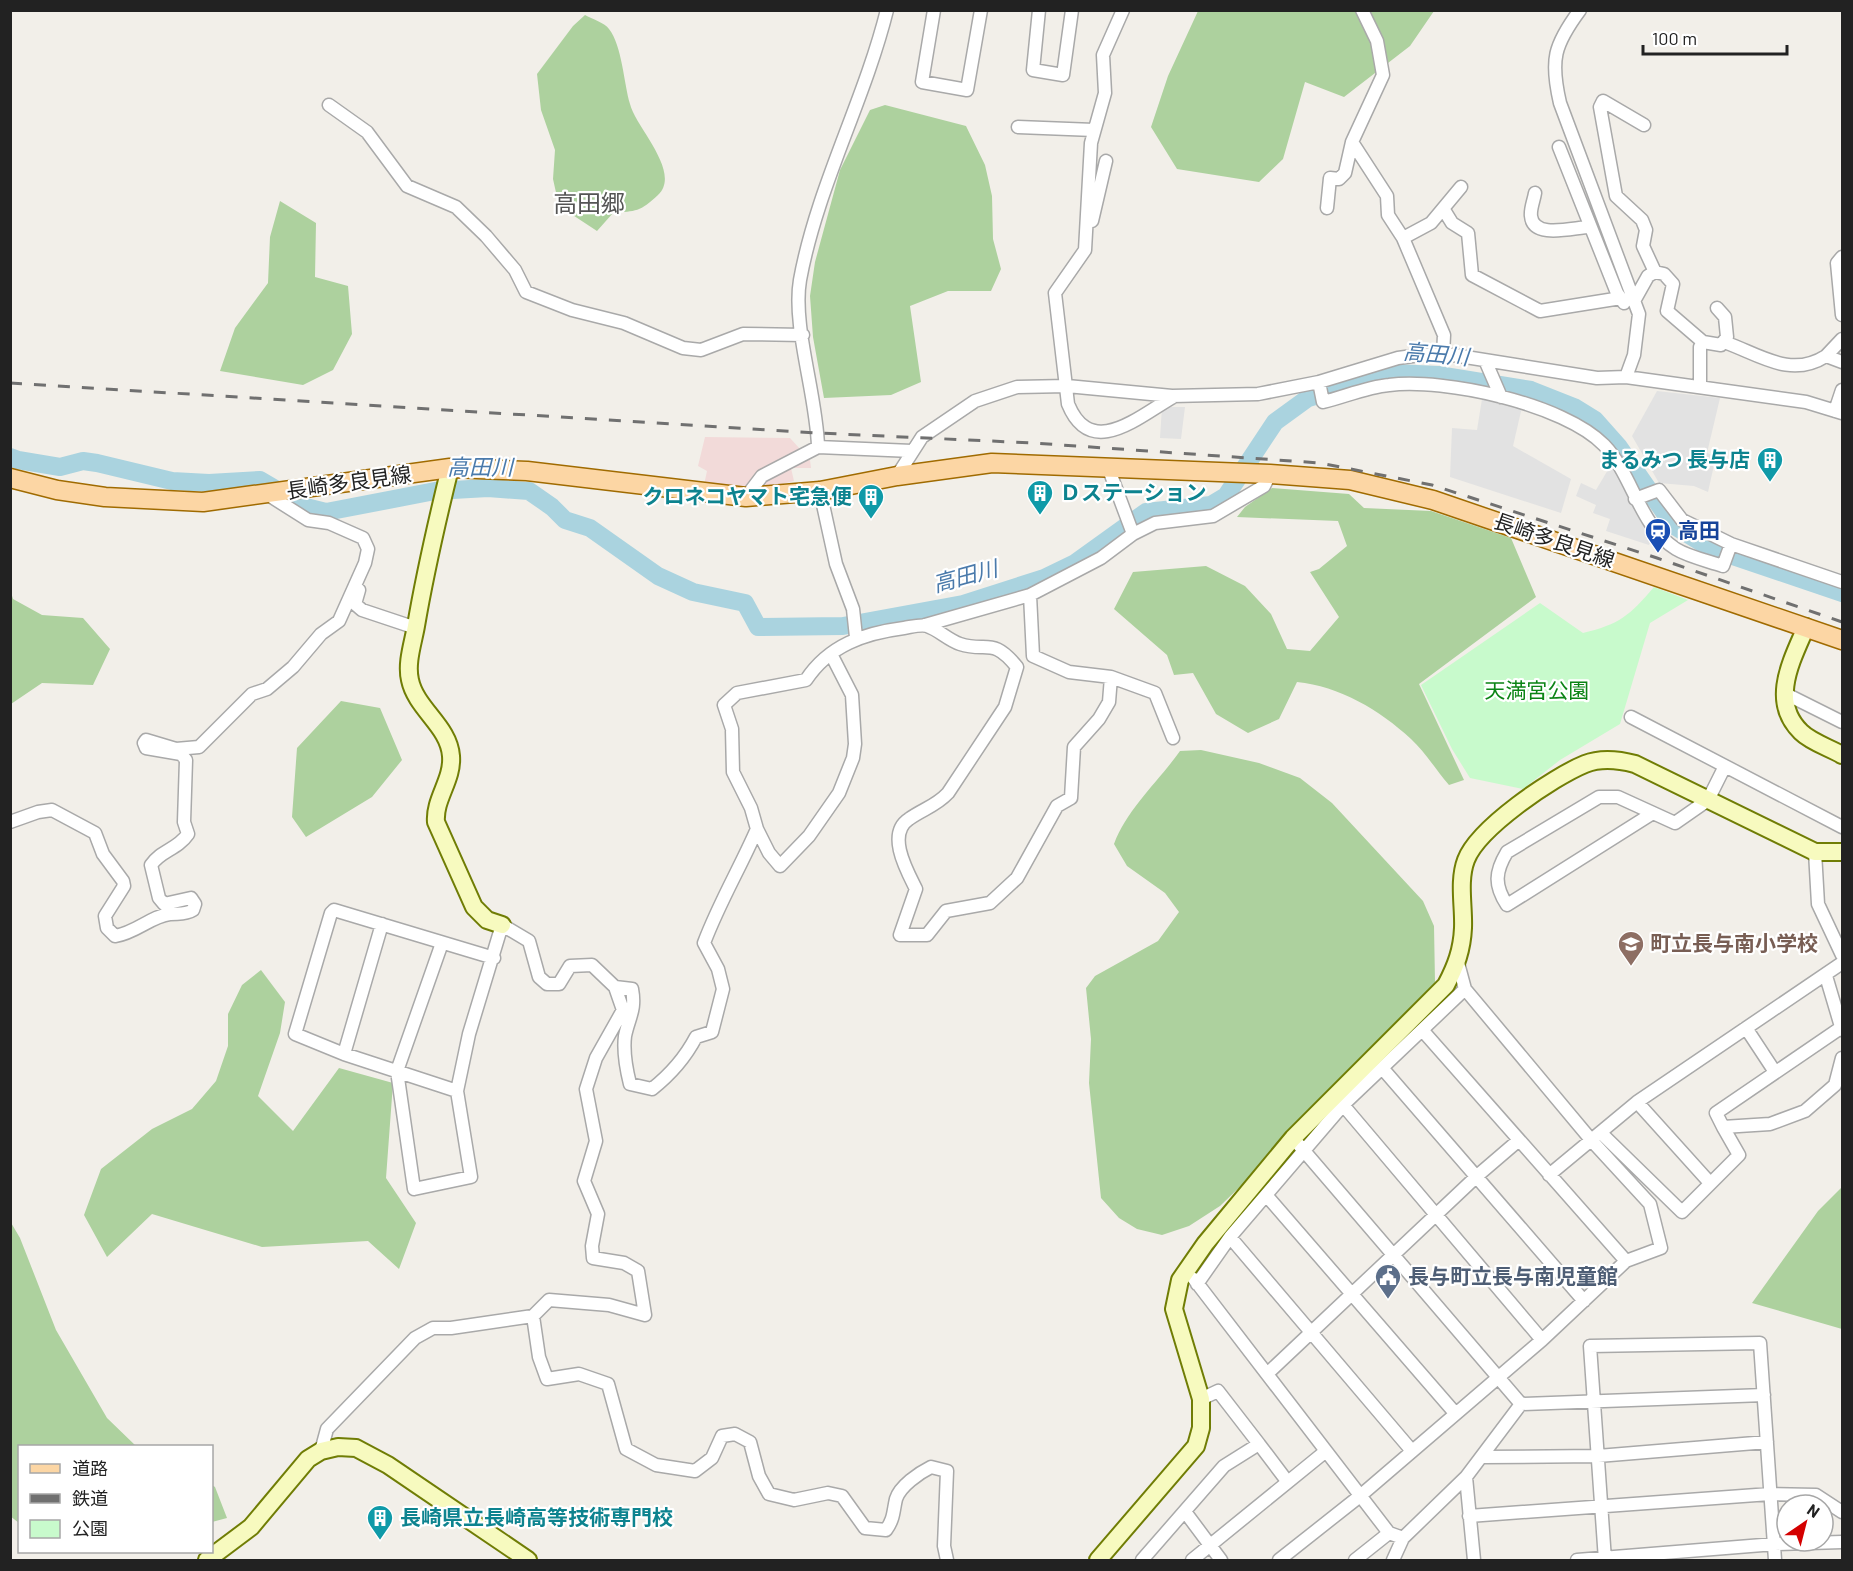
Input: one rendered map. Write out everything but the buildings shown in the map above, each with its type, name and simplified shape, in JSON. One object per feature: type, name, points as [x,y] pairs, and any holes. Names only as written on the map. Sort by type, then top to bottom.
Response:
[{"type":"main road","name":"長崎多良見線","points":[[10,478],[57,490],[136,501],[203,502],[448,474],[527,471],[746,497],[820,492],[897,476],[992,463],[1264,474],[1350,480],[1433,500],[1842,640]]},
{"type":"street","points":[[934,10],[922,82],[967,90],[981,10]]},
{"type":"street","points":[[1039,10],[1033,70],[1063,75],[1072,10]]},
{"type":"street","points":[[1123,10],[1103,55],[1105,93],[1091,143],[1085,250],[1055,293],[1068,404],[1075,421],[1087,430],[1097,433],[1109,432],[1120,427],[1174,396]]},
{"type":"street","points":[[1327,208],[1330,178],[1339,179],[1345,173],[1352,142],[1383,75],[1377,41],[1362,10]]},
{"type":"street","points":[[1580,10],[1563,33],[1554,54],[1555,80],[1560,102],[1639,314],[1634,355],[1626,377]]},
{"type":"street","points":[[818,447],[818,422],[799,305],[800,281],[818,217],[884,13]]},
{"type":"street","points":[[1644,125],[1611,103],[1603,100],[1599,107],[1616,196],[1642,220],[1646,230],[1643,246],[1655,272]]},
{"type":"street","points":[[328,105],[367,132],[407,186],[456,207],[515,270],[526,292],[572,310],[624,323],[682,348],[700,350],[726,343],[743,334],[803,335]]},
{"type":"street","points":[[1018,127],[1094,130]]},
{"type":"street","points":[[1352,142],[1387,196],[1388,215],[1403,238],[1444,336],[1443,355]]},
{"type":"street","points":[[1559,147],[1621,298],[1626,305],[1635,304]]},
{"type":"street","points":[[1086,222],[1092,221],[1106,161]]},
{"type":"street","points":[[1403,238],[1431,223],[1461,187]]},
{"type":"street","points":[[1535,193],[1531,215],[1533,223],[1539,228],[1551,231],[1590,227]]},
{"type":"street","points":[[1444,210],[1452,223],[1468,233],[1472,275],[1516,300],[1540,311],[1621,298]]},
{"type":"street","points":[[1842,257],[1838,263],[1842,315]]},
{"type":"street","points":[[1635,304],[1648,276],[1655,272],[1664,274],[1673,284],[1667,311],[1703,342],[1721,345],[1727,337],[1727,326],[1725,317],[1717,308]]},
{"type":"street","points":[[1724,342],[1779,364],[1796,367],[1826,356],[1842,339]]},
{"type":"street","points":[[1700,387],[1700,347],[1703,342]]},
{"type":"street","points":[[897,476],[922,437],[975,401],[1017,387],[1067,386],[1174,396],[1258,394],[1319,385],[1398,358],[1443,355],[1597,378],[1626,377],[1806,402],[1839,412],[1842,390]]},
{"type":"street","points":[[1826,356],[1842,362]]},
{"type":"street","points":[[1485,360],[1501,397]]},
{"type":"street","points":[[1319,385],[1323,402],[1388,385],[1416,384],[1529,403],[1583,426],[1605,446],[1621,468],[1635,499],[1659,534],[1676,549],[1723,566],[1731,543]]},
{"type":"street","points":[[746,497],[762,476],[818,447],[912,451]]},
{"type":"street","points":[[1108,467],[1133,534]]},
{"type":"street","points":[[321,1451],[327,1429],[415,1338],[433,1328],[450,1328],[533,1316],[549,1300],[609,1305],[645,1315],[638,1271],[624,1263],[593,1258],[592,1246],[598,1214],[584,1182],[596,1141],[586,1089],[596,1058],[623,1010],[615,987],[592,965],[570,966],[559,984],[547,984],[539,977],[530,941],[502,925],[487,920],[474,907],[436,822],[435,811],[451,764],[451,753],[442,732],[415,696],[409,679],[416,628],[448,474]]},
{"type":"street","points":[[831,654],[852,695],[855,744],[849,771],[839,793],[787,862],[780,866],[769,853],[757,829],[751,808],[733,772],[732,729],[724,705],[737,693],[806,680],[814,667],[856,634],[925,625],[1030,595],[1101,558],[1133,534],[1155,523],[1213,516],[1264,486],[1264,474]]},
{"type":"street","points":[[1635,499],[1659,490],[1682,520],[1731,543],[1842,582]]},
{"type":"street","points":[[820,492],[836,564],[853,609],[856,634]]},
{"type":"street","points":[[270,494],[308,520],[329,523],[363,538],[368,549],[355,603],[362,610],[416,628]]},
{"type":"street","points":[[10,822],[38,812],[52,810],[95,832],[103,854],[123,881],[124,886],[105,916],[107,928],[115,936],[131,933],[168,914],[187,914],[193,910],[195,904],[191,898],[164,904],[159,898],[150,865],[156,857],[180,845],[188,834],[184,822],[186,760],[181,754],[146,748],[144,743],[146,740],[176,748],[199,747],[252,694],[267,689],[293,667],[321,634],[339,621],[365,563]]},
{"type":"street","points":[[1030,595],[1033,656],[1069,672],[1111,677],[1155,693],[1173,738]]},
{"type":"street","points":[[925,625],[961,644],[992,646],[1017,667],[1005,707],[948,793],[937,805],[907,820],[899,835],[901,858],[916,889],[900,935],[927,935],[946,911],[990,903],[1017,878],[1057,806],[1071,798],[1074,747],[1099,719],[1109,702],[1111,677]]},
{"type":"street","points":[[1806,627],[1786,673],[1784,693],[1790,716],[1802,733],[1842,755]]},
{"type":"street","points":[[1784,693],[1842,722]]},
{"type":"street","points":[[1631,717],[1842,827]]},
{"type":"street","points":[[1098,1560],[1196,1446],[1201,1428],[1201,1399],[1174,1309],[1176,1290],[1187,1268],[1293,1138],[1446,985],[1458,963],[1463,928],[1465,861],[1484,831],[1532,796],[1585,764],[1623,761],[1635,764],[1815,852],[1842,852]]},
{"type":"street","points":[[1653,813],[1507,905],[1498,892],[1498,866],[1507,852],[1599,797],[1618,797],[1675,823],[1708,800],[1725,766]]},
{"type":"street","points":[[615,987],[632,989],[635,1005],[625,1036],[625,1066],[630,1084],[652,1089],[669,1076],[687,1055],[696,1037],[712,1032],[723,989],[718,969],[705,943],[720,900],[734,881],[757,829]]},
{"type":"street","points":[[1815,852],[1818,904],[1842,955]]},
{"type":"street","points":[[457,1091],[344,1054],[295,1034],[331,913],[334,910],[494,958]]},
{"type":"street","points":[[344,1054],[382,924]]},
{"type":"street","points":[[442,943],[397,1071],[414,1189],[471,1177],[457,1091],[468,1034],[494,958],[502,925]]},
{"type":"street","points":[[1279,1560],[1360,1496],[1542,1340],[1626,1261],[1661,1248],[1650,1204],[1597,1137],[1465,989],[1458,963]]},
{"type":"street","points":[[1550,1175],[1636,1102],[1826,976],[1842,963]]},
{"type":"street","points":[[1597,1137],[1682,1212],[1739,1155],[1716,1113],[1842,1028],[1826,976]]},
{"type":"street","points":[[1197,1284],[1230,1238],[1343,1105],[1465,989]]},
{"type":"street","points":[[1746,1028],[1775,1072]]},
{"type":"street","points":[[1423,1031],[1626,1261]]},
{"type":"street","points":[[1723,1127],[1770,1125],[1805,1112],[1835,1085],[1842,1058]]},
{"type":"street","points":[[1383,1069],[1584,1301]]},
{"type":"street","points":[[1636,1102],[1710,1183]]},
{"type":"street","points":[[1343,1105],[1542,1340]]},
{"type":"street","points":[[1293,1138],[1521,1404]]},
{"type":"street","points":[[1267,1374],[1436,1214],[1519,1140]]},
{"type":"street","points":[[1266,1196],[1455,1413]]},
{"type":"street","points":[[1230,1238],[1412,1451]]},
{"type":"street","points":[[1187,1268],[1389,1533],[1403,1538]]},
{"type":"street","points":[[533,1316],[539,1357],[547,1379],[579,1374],[608,1384],[626,1449],[656,1465],[695,1472],[712,1458],[722,1436],[735,1434],[750,1442],[759,1476],[768,1494],[794,1500],[828,1493],[842,1496],[865,1528],[886,1530],[895,1517],[897,1497],[917,1475],[931,1467],[947,1471],[944,1546],[948,1560]]},
{"type":"street","points":[[1605,1560],[1590,1346],[1760,1343],[1775,1560]]},
{"type":"street","points":[[1201,1399],[1218,1392],[1287,1481]]},
{"type":"street","points":[[1521,1404],[1764,1395]]},
{"type":"street","points":[[1393,1560],[1403,1538],[1466,1477],[1521,1404]]},
{"type":"street","points":[[1483,1457],[1598,1456],[1767,1442]]},
{"type":"street","points":[[1142,1560],[1186,1513],[1224,1467],[1259,1444]]},
{"type":"street","points":[[207,1560],[251,1527],[297,1470],[321,1451],[338,1447],[356,1448],[370,1454],[528,1560]]},
{"type":"street","points":[[1192,1560],[1326,1451]]},
{"type":"street","points":[[1466,1477],[1474,1560]]},
{"type":"street","points":[[1470,1516],[1770,1494],[1816,1495],[1842,1512]]},
{"type":"street","points":[[1186,1513],[1221,1560]]},
{"type":"street","points":[[1355,1560],[1389,1533]]},
{"type":"street","points":[[1577,1560],[1605,1560],[1774,1545],[1842,1542]]},
{"type":"shaded area","points":[[1657,391],[1720,398],[1707,453],[1716,456],[1708,492],[1694,486],[1659,483],[1632,436]]},
{"type":"shaded area","points":[[1482,399],[1522,407],[1513,446],[1571,479],[1561,513],[1450,477],[1452,428],[1477,430]]},
{"type":"shaded area","points":[[1162,407],[1185,407],[1181,439],[1160,438]]},
{"type":"shaded area","points":[[705,437],[790,438],[810,460],[811,468],[791,468],[794,481],[766,488],[704,485],[707,471],[698,466]]},
{"type":"shaded area","points":[[1612,463],[1636,510],[1658,525],[1649,545],[1606,531],[1610,519],[1593,513],[1596,505],[1576,496],[1581,483],[1596,490]]},
{"type":"green space","points":[[1198,11],[1434,11],[1410,46],[1344,97],[1305,82],[1283,159],[1259,182],[1177,169],[1151,127],[1168,76]]},
{"type":"green space","points":[[585,15],[605,25],[613,36],[620,54],[630,104],[665,174],[664,185],[652,201],[637,210],[613,213],[597,231],[559,206],[553,179],[555,150],[541,110],[537,74],[573,26]]},
{"type":"green space","points":[[885,105],[966,126],[985,165],[992,196],[993,239],[1001,269],[991,291],[948,291],[910,306],[921,382],[891,395],[824,398],[813,337],[810,296],[815,262],[840,170],[870,110]]},
{"type":"green space","points":[[280,201],[316,223],[315,277],[348,286],[352,334],[333,370],[303,385],[220,371],[235,328],[268,283],[270,237]]},
{"type":"green space","points":[[1272,488],[1349,494],[1364,508],[1431,511],[1511,538],[1536,597],[1419,684],[1464,780],[1449,785],[1416,744],[1386,718],[1343,694],[1313,684],[1297,682],[1279,719],[1248,733],[1216,714],[1193,673],[1174,675],[1167,655],[1114,609],[1133,572],[1206,566],[1245,586],[1271,614],[1287,649],[1310,651],[1339,617],[1310,572],[1319,569],[1347,546],[1338,521],[1237,517],[1245,507]]},
{"type":"green space","name":"天満宮公園","points":[[1654,587],[1688,600],[1650,623],[1620,724],[1560,760],[1523,789],[1470,778],[1452,749],[1421,685],[1540,603],[1583,633],[1623,618]]},
{"type":"green space","points":[[10,589],[13,599],[42,615],[83,618],[110,649],[93,685],[42,683],[11,704]]},
{"type":"green space","points":[[341,701],[380,708],[402,760],[372,797],[306,837],[292,817],[297,748]]},
{"type":"green space","points":[[1201,750],[1259,763],[1300,778],[1332,803],[1423,901],[1434,926],[1435,982],[1413,1017],[1321,1118],[1273,1148],[1248,1179],[1220,1206],[1189,1226],[1162,1235],[1137,1229],[1119,1218],[1101,1198],[1089,1083],[1091,1039],[1086,988],[1095,976],[1158,941],[1179,912],[1165,893],[1127,866],[1114,844],[1135,807],[1180,751]]},
{"type":"green space","points":[[261,970],[285,1002],[280,1033],[258,1096],[293,1131],[339,1068],[393,1083],[386,1178],[416,1223],[399,1269],[368,1241],[262,1247],[152,1214],[107,1257],[84,1215],[101,1169],[152,1129],[192,1109],[216,1081],[228,1046],[228,1014],[242,985]]},
{"type":"green space","points":[[1842,1187],[1842,1329],[1752,1303],[1818,1211]]},
{"type":"green space","points":[[10,1221],[20,1238],[56,1330],[107,1418],[135,1445],[18,1445],[18,1522],[10,1516]]},
{"type":"green space","points":[[213,1486],[215,1487],[227,1518],[213,1522]]},
{"type":"waterway","name":"高田川","points":[[10,457],[60,467],[83,461],[97,463],[172,481],[209,483],[260,480],[306,507],[326,512],[435,491],[488,488],[529,491],[552,507],[565,520],[590,528],[658,576],[693,592],[745,603],[758,627],[843,626],[963,604],[1044,578],[1075,563],[1146,512],[1211,505],[1226,496],[1275,422],[1308,398],[1395,373],[1438,375],[1531,390],[1574,407],[1595,420],[1619,447],[1673,525],[1712,549],[1842,593]]},
{"type":"railway","points":[[10,383],[818,433],[1033,443],[1320,463],[1432,485],[1657,558],[1842,622]]},
{"type":"place","name":"まるみつ 長与店","points":[[1770,483]]},
{"type":"place","name":"Ｄステーション","points":[[1040,516]]},
{"type":"place","name":"クロネコヤマト宅急便","points":[[871,520]]},
{"type":"place","name":"高田","points":[[1658,554]]},
{"type":"place","name":"町立長与南小学校","points":[[1631,967]]},
{"type":"place","name":"長与町立長与南児童館","points":[[1388,1300]]},
{"type":"place","name":"長崎県立長崎高等技術専門校","points":[[380,1541]]},
{"type":"district","name":"高田郷","points":[[589,204]]}]
